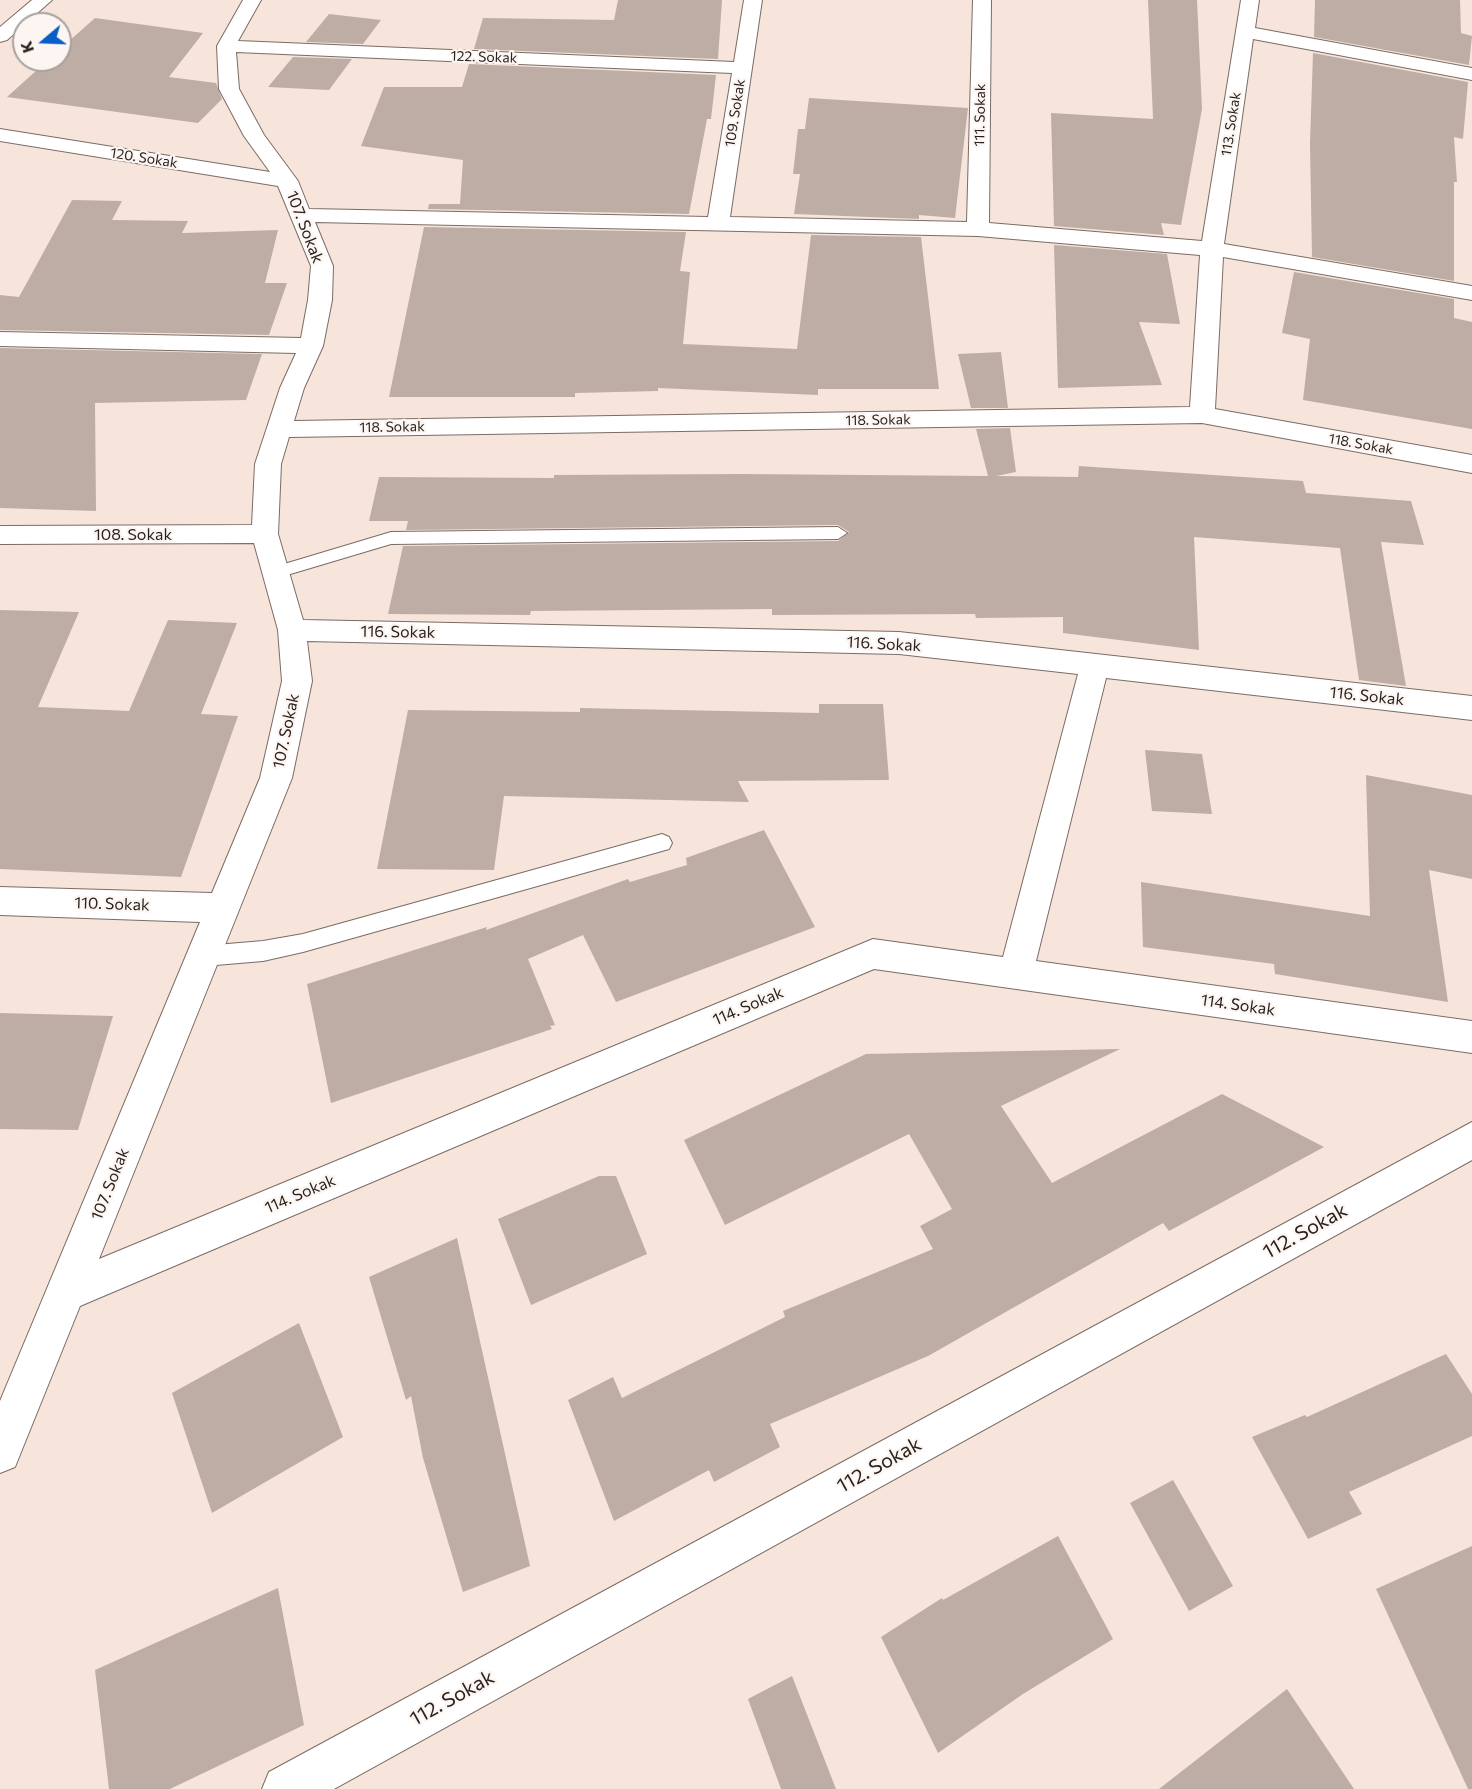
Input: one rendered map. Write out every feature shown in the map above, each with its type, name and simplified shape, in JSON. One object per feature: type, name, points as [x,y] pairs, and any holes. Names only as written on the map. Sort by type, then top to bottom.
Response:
[{"type":"street","points":[[12,0],[39,2]]},
{"type":"street","name":"107. Sokak","points":[[0,1452],[276,778],[297,681],[292,630],[265,534],[268,464],[292,388],[311,346],[320,300],[322,266],[288,181],[254,136],[229,89],[226,46],[246,5],[252,0]]},
{"type":"street","name":"109. Sokak","points":[[718,225],[753,0]]},
{"type":"street","name":"111. Sokak","points":[[978,229],[982,0]]},
{"type":"street","name":"113. Sokak","points":[[1202,415],[1212,249],[1250,0]]},
{"type":"street","points":[[0,36],[39,2]]},
{"type":"street","points":[[1245,32],[1472,74]]},
{"type":"street","name":"122. Sokak","points":[[226,46],[742,68]]},
{"type":"street","name":"120. Sokak","points":[[0,135],[288,181]]},
{"type":"street","points":[[302,216],[978,229],[1212,249],[1472,293]]},
{"type":"street","points":[[0,339],[311,346]]},
{"type":"street","name":"118. Sokak","points":[[279,429],[1202,415],[1472,464]]},
{"type":"street","name":"108. Sokak","points":[[0,535],[265,534]]},
{"type":"street","name":"116. Sokak","points":[[292,630],[899,643],[1472,708]]},
{"type":"street","points":[[1016,974],[1095,665]]},
{"type":"street","name":"110. Sokak","points":[[0,901],[224,908]]},
{"type":"street","name":"114. Sokak","points":[[66,1292],[873,954],[1472,1037]]},
{"type":"street","name":"112. Sokak","points":[[286,1789],[1472,1140]]},
{"type":"lane","points":[[277,572],[391,538],[838,533]]},
{"type":"lane","points":[[204,956],[263,951],[303,943],[662,843]]},
{"type":"building","points":[[618,0],[722,0],[718,59],[474,49],[483,18],[614,20]]},
{"type":"building","points":[[1148,0],[1197,0],[1202,109],[1181,225],[1161,223],[1164,235],[1054,226],[1051,113],[1153,119]]},
{"type":"building","points":[[1315,0],[1460,0],[1461,33],[1472,36],[1469,65],[1314,37]]},
{"type":"building","points":[[329,14],[381,20],[363,44],[306,42]]},
{"type":"building","points":[[95,18],[203,33],[169,77],[216,83],[222,99],[198,123],[7,97],[35,72],[72,72],[72,38]]},
{"type":"building","points":[[1313,53],[1468,82],[1463,139],[1454,137],[1457,182],[1454,182],[1454,281],[1312,257],[1310,143]]},
{"type":"building","points":[[293,57],[352,59],[329,90],[268,87]]},
{"type":"building","points":[[469,64],[716,75],[711,119],[707,119],[689,214],[428,209],[429,204],[460,204],[463,160],[361,146],[384,87],[462,87]]},
{"type":"building","points":[[809,98],[968,108],[955,218],[919,215],[919,219],[794,214],[800,174],[793,174],[798,129],[805,129]]},
{"type":"building","points":[[72,200],[122,201],[112,220],[188,221],[182,233],[278,230],[265,283],[287,283],[269,335],[0,330],[0,295],[19,297]]},
{"type":"building","points":[[424,227],[686,232],[680,271],[690,272],[683,344],[797,349],[811,235],[921,237],[939,389],[818,389],[818,395],[658,388],[658,391],[575,393],[575,397],[389,397]]},
{"type":"building","points":[[1054,245],[1167,254],[1180,324],[1139,322],[1162,385],[1058,388]]},
{"type":"building","points":[[1294,272],[1454,299],[1454,318],[1472,322],[1472,429],[1303,400],[1310,339],[1282,333]]},
{"type":"building","points":[[0,348],[262,354],[246,400],[95,403],[96,511],[0,508]]},
{"type":"building","points":[[1001,352],[1008,408],[971,408],[958,354]]},
{"type":"building","points":[[1010,428],[1016,472],[996,476],[1078,477],[1079,466],[1303,481],[1306,493],[1411,501],[1424,545],[1381,542],[1406,686],[1359,680],[1340,548],[1194,537],[1199,650],[1063,633],[1063,617],[976,618],[975,614],[772,615],[772,609],[531,611],[530,615],[388,614],[403,546],[838,541],[849,532],[838,525],[406,530],[408,521],[369,521],[379,477],[554,478],[554,475],[741,474],[988,476],[976,429]]},
{"type":"building","points":[[0,610],[79,612],[38,707],[129,711],[168,620],[237,623],[201,714],[238,716],[181,877],[0,869]]},
{"type":"building","points":[[819,704],[883,704],[889,780],[738,781],[749,802],[504,796],[494,870],[377,869],[408,710],[580,712],[580,708],[819,713]]},
{"type":"building","points":[[1145,750],[1202,754],[1212,814],[1152,811]]},
{"type":"building","points":[[1366,775],[1472,795],[1472,879],[1429,870],[1448,1002],[1275,974],[1274,964],[1143,947],[1141,882],[1370,916]]},
{"type":"building","points":[[764,830],[815,927],[616,1002],[583,935],[528,959],[555,1025],[550,1026],[552,1029],[331,1103],[307,984],[487,927],[486,930],[628,879],[630,882],[687,865],[686,858]]},
{"type":"building","points":[[0,1013],[113,1016],[78,1130],[0,1129]]},
{"type":"building","points":[[1120,1049],[1001,1106],[1052,1183],[1222,1094],[1324,1147],[1169,1231],[1163,1223],[928,1356],[770,1424],[780,1447],[714,1482],[709,1470],[614,1521],[568,1400],[613,1377],[622,1398],[785,1317],[783,1311],[933,1249],[920,1226],[952,1209],[909,1134],[725,1225],[684,1140],[866,1054]]},
{"type":"building","points":[[599,1176],[616,1176],[647,1254],[531,1305],[498,1219]]},
{"type":"building","points":[[457,1238],[530,1566],[463,1592],[423,1458],[411,1396],[406,1400],[369,1277]]},
{"type":"building","points":[[299,1323],[343,1437],[212,1513],[172,1393]]},
{"type":"building","points":[[1446,1354],[1472,1394],[1472,1436],[1349,1492],[1362,1514],[1308,1539],[1252,1437],[1305,1415],[1307,1417]]},
{"type":"building","points":[[1173,1480],[1233,1586],[1189,1611],[1130,1503]]},
{"type":"building","points":[[1058,1536],[1113,1639],[1023,1694],[938,1753],[881,1637],[942,1598],[943,1600]]},
{"type":"building","points":[[1472,1546],[1472,1789],[1468,1789],[1376,1589]]},
{"type":"building","points":[[278,1588],[304,1725],[170,1789],[109,1789],[95,1670]]},
{"type":"building","points":[[792,1676],[836,1789],[781,1789],[748,1699]]},
{"type":"building","points":[[1287,1689],[1354,1789],[1159,1789]]}]
